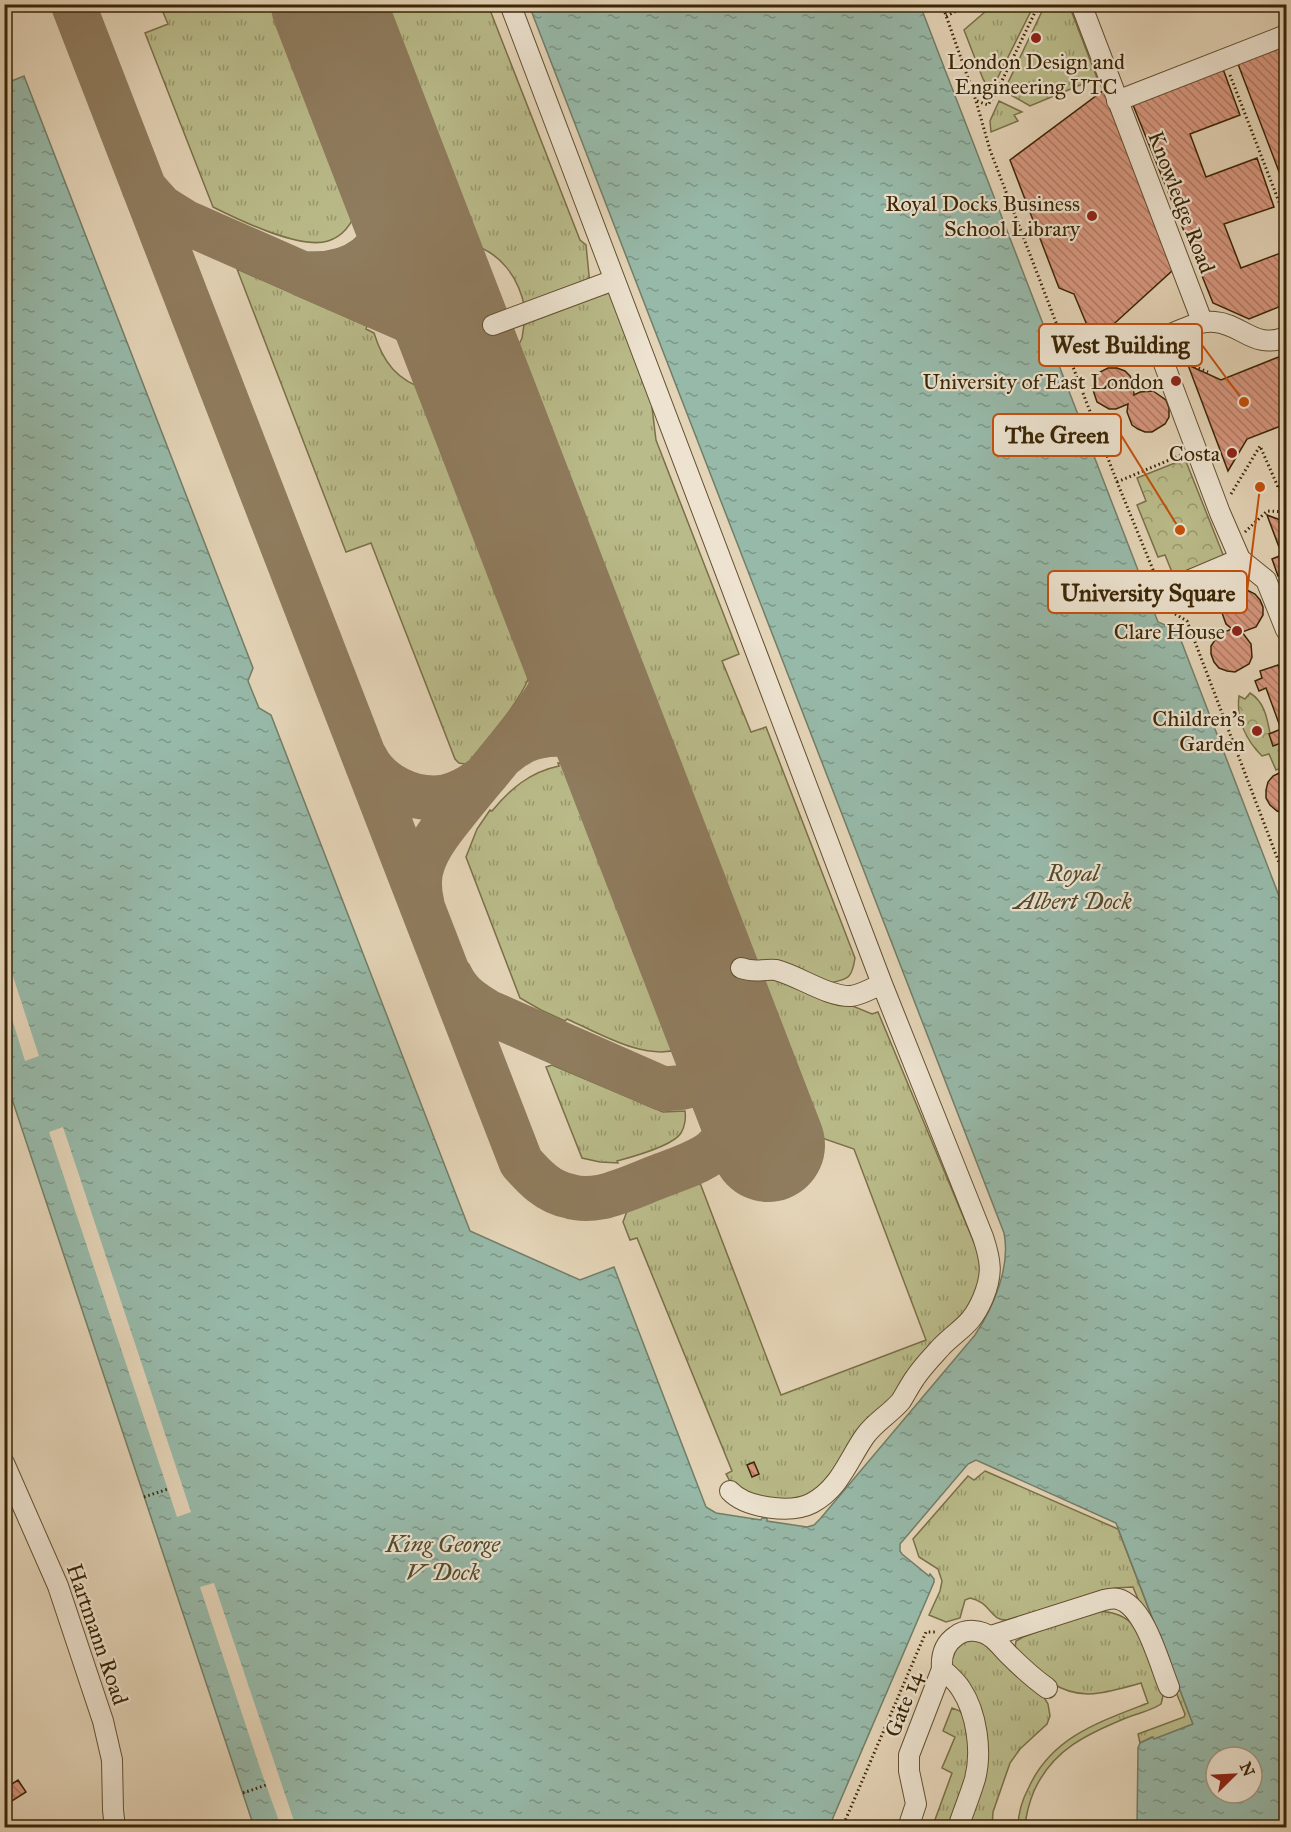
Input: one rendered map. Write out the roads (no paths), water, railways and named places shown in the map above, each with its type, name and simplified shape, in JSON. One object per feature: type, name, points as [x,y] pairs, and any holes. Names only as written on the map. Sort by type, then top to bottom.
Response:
[{"type":"lane","points":[[510,4],[882,984],[990,1260],[988,1286],[976,1313],[915,1377],[902,1399],[873,1426],[856,1449],[844,1472],[820,1498],[803,1507],[780,1509],[741,1500],[730,1491]]},
{"type":"lane","name":"Knowledge Road","points":[[1081,4],[1202,321]]},
{"type":"lane","points":[[1117,101],[1287,35]]},
{"type":"lane","points":[[493,325],[614,280]]},
{"type":"lane","points":[[1287,337],[1262,341],[1219,322],[1202,321],[1166,336],[1160,353],[1240,560],[1266,580],[1287,630]]},
{"type":"lane","points":[[1162,592],[1240,560]]},
{"type":"lane","points":[[741,968],[752,972],[776,970],[846,996],[854,996],[882,984]]},
{"type":"lane","name":"Hartmann Road","points":[[4,1464],[58,1586],[103,1721],[112,1760],[115,1827]]},
{"type":"lane","points":[[1047,1688],[991,1636],[1104,1600],[1117,1599],[1129,1604],[1141,1618],[1169,1687]]},
{"type":"lane","name":"Gate 14","points":[[908,1827],[916,1804],[909,1770],[909,1755],[942,1669],[945,1648],[957,1634],[973,1630],[991,1636]]},
{"type":"lane","points":[[942,1669],[961,1688],[975,1723],[977,1739],[975,1778],[958,1827]]},
{"type":"water","points":[[529,5],[920,5],[1158,622],[1177,630],[1286,914],[1286,1827],[1137,1827],[1138,1748],[1140,1743],[1193,1724],[1116,1523],[976,1460],[968,1464],[900,1544],[902,1554],[929,1576],[930,1574],[934,1582],[829,1827],[254,1827],[5,1078],[4,84],[24,76],[253,668],[248,681],[259,708],[271,715],[470,1231],[580,1280],[614,1267],[706,1507],[716,1513],[761,1520],[767,1518],[767,1521],[807,1527],[814,1525],[975,1335],[999,1287],[1006,1246],[1004,1233]]},
{"type":"place","name":"London Design and Engineering UTC","points":[[1036,38]]},
{"type":"place","name":"Royal Docks Business School Library","points":[[1092,216]]},
{"type":"place","name":"University of East London","points":[[1176,381]]},
{"type":"place","name":"West Building","points":[[1244,402]]},
{"type":"place","name":"Costa","points":[[1232,453]]},
{"type":"place","name":"University Square","points":[[1260,487]]},
{"type":"place","name":"The Green","points":[[1180,530]]},
{"type":"place","name":"Clare House","points":[[1237,631]]},
{"type":"place","name":"Children's Garden","points":[[1257,731]]},
{"type":"water label","name":"Royal Albert Dock","points":[[1073,887]]},
{"type":"water label","name":"King George V Dock","points":[[443,1558]]}]
